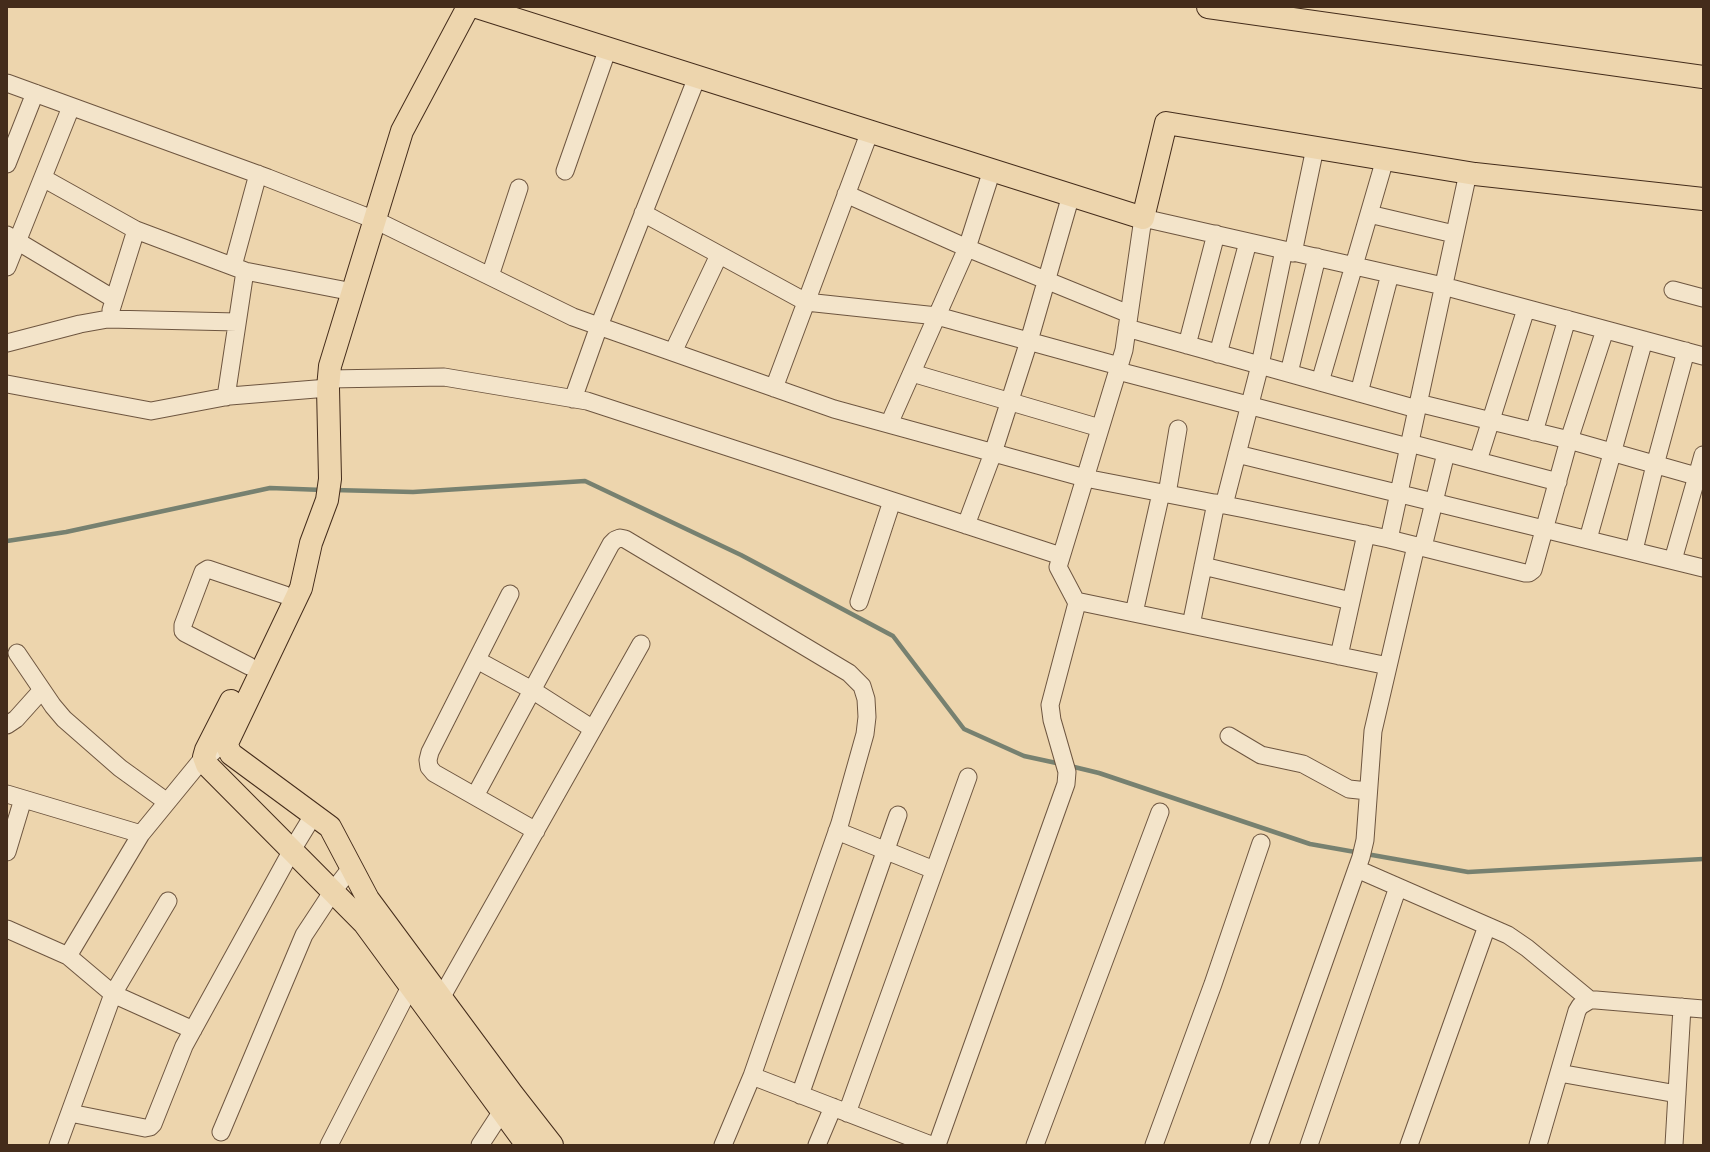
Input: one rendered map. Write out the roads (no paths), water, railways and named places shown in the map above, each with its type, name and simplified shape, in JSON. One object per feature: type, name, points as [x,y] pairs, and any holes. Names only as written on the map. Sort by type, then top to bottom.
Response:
[{"type":"main road","points":[[468,7],[402,131],[330,366],[328,384],[328,490],[306,561],[301,588],[249,666],[206,750],[204,757],[207,764],[364,923],[416,980],[441,998],[507,1104],[527,1145]]},
{"type":"main road","points":[[477,7],[1143,218],[1166,123],[1468,173],[1703,199]]},
{"type":"main road","points":[[1208,7],[1254,10],[1703,77]]},
{"type":"main road","points":[[306,561],[284,595],[274,630],[227,744],[228,751],[330,827],[368,899],[416,980],[507,1104],[552,1145]]},
{"type":"street","points":[[565,171],[608,48]]},
{"type":"street","points":[[573,399],[599,326],[697,77]]},
{"type":"street","points":[[7,83],[258,174],[375,220],[573,317],[834,409],[1085,478],[1366,534],[1525,573],[1529,573],[1535,566],[1569,440],[1605,330]]},
{"type":"street","points":[[7,164],[35,93]]},
{"type":"street","points":[[7,267],[12,238],[42,178],[71,106]]},
{"type":"street","points":[[774,388],[870,131]]},
{"type":"street","points":[[1191,625],[1203,566],[1220,504],[1237,454],[1315,148]]},
{"type":"street","points":[[1320,382],[1385,159]]},
{"type":"street","points":[[889,424],[967,248],[992,170]]},
{"type":"street","points":[[1389,539],[1468,173]]},
{"type":"street","points":[[226,397],[238,322],[239,269],[258,174]]},
{"type":"street","points":[[42,178],[136,230],[239,269],[353,292]]},
{"type":"street","points":[[490,276],[519,188]]},
{"type":"street","points":[[846,194],[967,248],[1046,281],[1128,321],[1187,345],[1359,393],[1492,421],[1569,440],[1700,478]]},
{"type":"street","points":[[966,525],[1010,402],[1071,195]]},
{"type":"street","points":[[643,213],[806,302],[937,316],[1249,405],[1558,482]]},
{"type":"street","points":[[1369,214],[1454,234]]},
{"type":"street","points":[[937,1145],[1066,784],[1067,772],[1052,720],[1050,705],[1077,603],[1058,567],[1124,350],[1143,218],[1443,286],[1703,356]]},
{"type":"street","points":[[108,319],[136,230]]},
{"type":"street","points":[[1187,345],[1216,234]]},
{"type":"street","points":[[12,238],[114,299]]},
{"type":"street","points":[[1218,354],[1248,242]]},
{"type":"street","points":[[673,352],[719,255]]},
{"type":"street","points":[[1289,373],[1317,258]]},
{"type":"street","points":[[1359,393],[1390,274]]},
{"type":"street","points":[[1673,290],[1703,298]]},
{"type":"street","points":[[1478,461],[1492,421],[1526,309]]},
{"type":"street","points":[[7,343],[80,324],[108,319],[238,322]]},
{"type":"street","points":[[1534,432],[1567,320]]},
{"type":"street","points":[[1588,539],[1644,340]]},
{"type":"street","points":[[1634,550],[1686,351]]},
{"type":"street","points":[[912,373],[1100,428]]},
{"type":"street","points":[[7,384],[145,411],[156,411],[226,397],[328,384],[444,377],[573,399],[603,406],[1062,556]]},
{"type":"street","points":[[1134,613],[1164,493],[1178,429]]},
{"type":"street","points":[[1259,1145],[1359,863],[1365,840],[1372,731],[1419,547],[1434,502],[1446,453]]},
{"type":"street","points":[[1237,454],[1398,494],[1545,528],[1703,568]]},
{"type":"street","points":[[1672,560],[1700,478],[1703,455]]},
{"type":"street","points":[[859,602],[892,501]]},
{"type":"street","points":[[1339,656],[1366,534]]},
{"type":"street","points":[[475,796],[611,544],[620,538],[625,539],[849,673],[862,686],[866,699],[867,718],[865,734],[837,831],[752,1076],[724,1145]]},
{"type":"street","points":[[1203,566],[1351,601]]},
{"type":"street","points":[[249,666],[183,631],[183,625],[203,572],[208,569],[284,595]]},
{"type":"street","points":[[510,594],[430,752],[428,760],[429,767],[434,772],[536,830]]},
{"type":"street","points":[[1076,601],[1388,666]]},
{"type":"street","points":[[441,998],[641,644]]},
{"type":"street","points":[[17,653],[64,719],[120,768],[167,802]]},
{"type":"street","points":[[477,660],[532,690],[593,729]]},
{"type":"street","points":[[7,725],[16,719],[42,690]]},
{"type":"street","points":[[1228,736],[1262,755],[1303,764],[1349,789],[1368,791]]},
{"type":"street","points":[[68,956],[141,834],[204,757],[227,744]]},
{"type":"street","points":[[817,1145],[840,1110],[934,870],[968,777]]},
{"type":"street","points":[[7,794],[141,834]]},
{"type":"street","points":[[7,852],[23,799]]},
{"type":"street","points":[[1035,1145],[1160,812]]},
{"type":"street","points":[[70,1114],[145,1128],[150,1127],[153,1124],[184,1046],[292,850],[314,814]]},
{"type":"street","points":[[800,1095],[898,815]]},
{"type":"street","points":[[837,831],[885,852],[934,870]]},
{"type":"street","points":[[1154,1145],[1261,843]]},
{"type":"street","points":[[1359,863],[1398,887],[1487,926],[1517,941],[1590,1000],[1703,1009]]},
{"type":"street","points":[[221,1132],[304,934],[333,891],[351,868]]},
{"type":"street","points":[[1309,1145],[1398,887]]},
{"type":"street","points":[[58,1145],[113,994],[168,901]]},
{"type":"street","points":[[1410,1145],[1487,926]]},
{"type":"street","points":[[7,929],[68,956],[113,994],[193,1030]]},
{"type":"street","points":[[330,1145],[416,980]]},
{"type":"street","points":[[1538,1145],[1577,1012],[1580,1006],[1590,1000]]},
{"type":"street","points":[[1674,1145],[1682,1007]]},
{"type":"street","points":[[1559,1073],[1677,1094]]},
{"type":"street","points":[[752,1076],[840,1110],[904,1140],[931,1145]]},
{"type":"street","points":[[480,1145],[507,1104]]},
{"type":"waterway","points":[[334,490],[413,492],[585,481],[741,555],[893,636],[964,729],[1024,756],[1061,764]]},
{"type":"waterway","points":[[7,541],[66,532],[270,488],[323,490]]},
{"type":"waterway","points":[[1070,766],[1099,773],[1310,844],[1468,872],[1703,859]]}]
